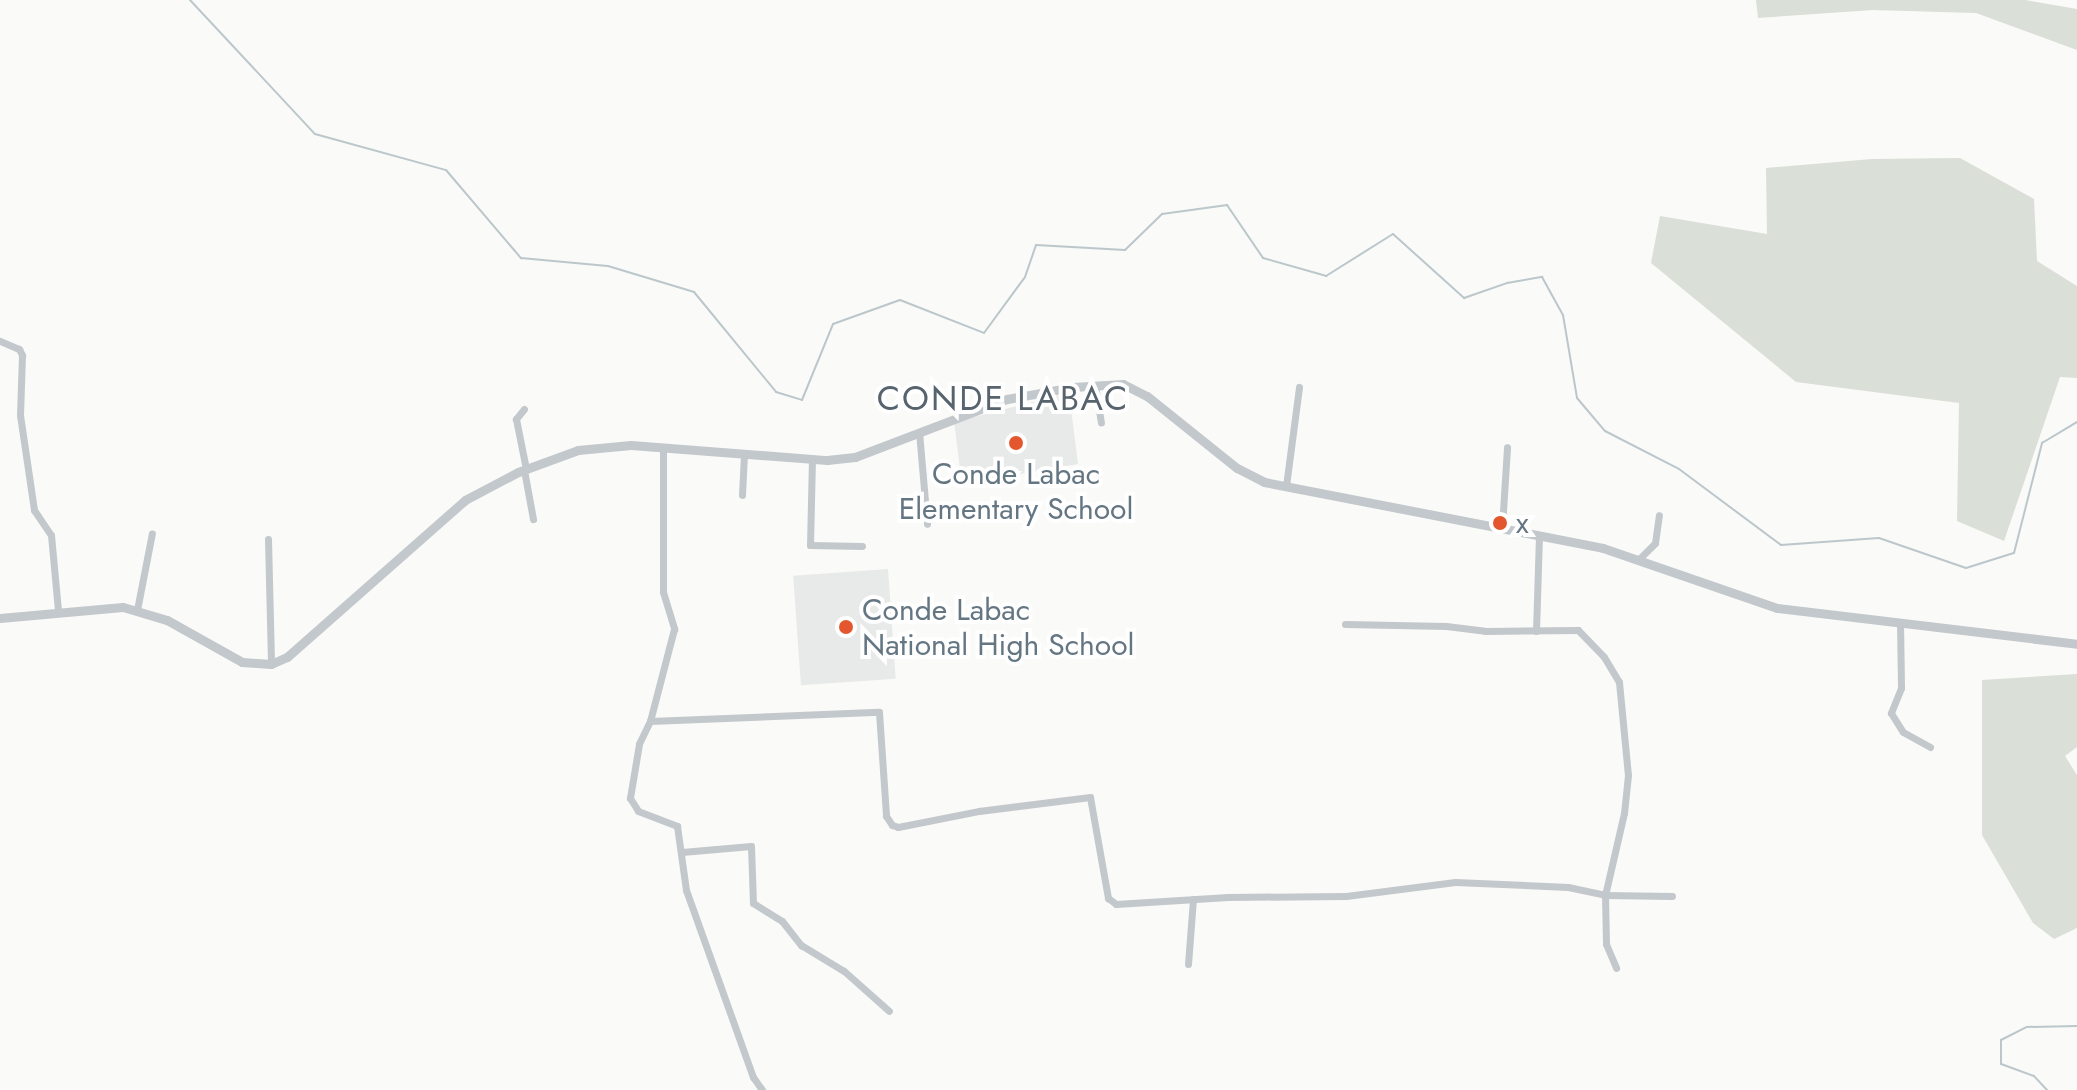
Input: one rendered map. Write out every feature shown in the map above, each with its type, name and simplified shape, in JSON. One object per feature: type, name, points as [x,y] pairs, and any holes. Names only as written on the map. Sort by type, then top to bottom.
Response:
[{"type":"street","points":[[0,341],[19,349],[22,355],[20,415],[34,510],[50,530],[58,611]]},
{"type":"street","points":[[0,618],[58,611],[137,610],[167,620],[242,662],[271,664],[287,657],[465,500],[525,470],[599,446],[812,458],[855,457],[1007,399],[1095,385],[1123,384],[1136,389],[1237,468],[1264,482],[1502,527],[1640,558],[1777,608],[2077,644]]},
{"type":"street","points":[[1095,385],[1101,423]]},
{"type":"street","points":[[1286,486],[1299,387]]},
{"type":"street","points":[[524,409],[516,419],[533,519]]},
{"type":"street","points":[[919,432],[927,524]]},
{"type":"street","points":[[1502,527],[1507,447]]},
{"type":"street","points":[[663,448],[663,592],[674,629],[650,721],[639,744],[630,798],[638,811],[677,826],[686,890],[753,1077],[762,1090]]},
{"type":"street","points":[[742,495],[744,454]]},
{"type":"street","points":[[812,458],[810,545],[862,546]]},
{"type":"street","points":[[1640,558],[1655,543],[1659,515]]},
{"type":"street","points":[[137,610],[152,533]]},
{"type":"street","points":[[1536,631],[1539,535]]},
{"type":"street","points":[[268,539],[271,664]]},
{"type":"street","points":[[1900,622],[1901,688],[1891,713],[1903,732],[1930,747]]},
{"type":"street","points":[[1345,624],[1578,630],[1586,635],[1619,682],[1628,775],[1624,813],[1605,895],[1606,944],[1616,968]]},
{"type":"street","points":[[650,721],[879,712],[886,816],[892,825],[898,827],[979,811],[1090,797],[1108,898],[1116,904],[1346,896],[1455,882],[1568,887],[1605,895],[1672,896]]},
{"type":"street","points":[[682,852],[751,846],[753,903],[782,921],[801,945],[844,971],[889,1011]]},
{"type":"street","points":[[1188,964],[1193,899]]},
{"type":"shaded area","points":[[1756,0],[2025,0],[2077,9],[2077,50],[1976,13],[1873,10],[1758,18]]},
{"type":"shaded area","points":[[1960,158],[2034,199],[2037,261],[2077,286],[2077,378],[2060,377],[2004,541],[1957,521],[1959,403],[1796,382],[1651,263],[1660,216],[1767,234],[1766,168],[1872,159]]},
{"type":"shaded area","name":"Conde Labac Elementary School","points":[[1069,393],[1078,464],[962,484],[954,422]]},
{"type":"shaded area","name":"Conde Labac National High School","points":[[888,569],[896,679],[801,685],[793,576]]},
{"type":"shaded area","points":[[2077,674],[2077,747],[2065,756],[2077,775],[2077,928],[2054,939],[2033,923],[1982,835],[1982,680]]},
{"type":"waterway","points":[[190,0],[315,134],[446,170],[521,258],[608,266],[694,292],[776,392],[802,400],[833,324],[900,300],[984,333],[1025,277],[1036,245],[1125,250],[1162,214],[1227,205],[1263,258],[1326,276],[1393,234],[1464,298],[1507,283],[1542,277],[1563,315],[1577,398],[1605,431],[1679,469],[1781,545],[1879,538],[1966,568],[2014,553],[2042,443],[2077,422]]},
{"type":"waterway","points":[[2047,1090],[2034,1076],[2001,1064],[2001,1040],[2027,1027],[2077,1026]]},
{"type":"place","name":"Conde Labac Elementary School","points":[[1016,443]]},
{"type":"place","name":"x","points":[[1500,523]]},
{"type":"place","name":"Conde Labac National High School","points":[[846,627]]},
{"type":"district","name":"CONDE LABAC","points":[[1003,399]]}]
